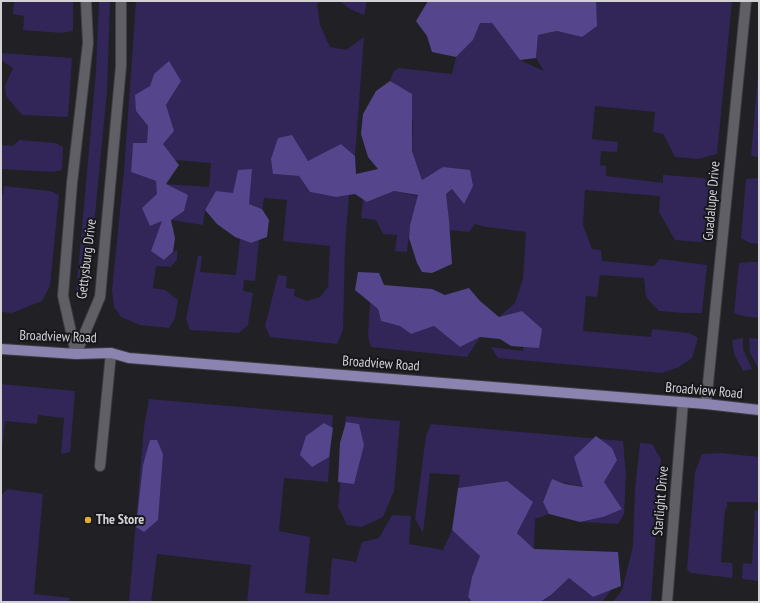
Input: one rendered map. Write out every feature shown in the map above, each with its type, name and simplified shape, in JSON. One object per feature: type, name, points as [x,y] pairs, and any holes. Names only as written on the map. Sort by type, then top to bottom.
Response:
[{"type":"main road","name":"Broadview Road","points":[[1,349],[76,354],[111,353],[137,359],[684,402],[759,410]]},
{"type":"street","name":"Gettysburg Drive","points":[[76,354],[63,296],[72,183],[88,43],[86,1]]},
{"type":"street","name":"Gettysburg Drive","points":[[76,354],[100,297],[121,66],[121,1]]},
{"type":"street","name":"Guadalupe Drive","points":[[706,404],[746,1]]},
{"type":"street","points":[[100,466],[111,353]]},
{"type":"street","name":"Starlight Drive","points":[[667,602],[684,402]]},
{"type":"shaded area","points":[[14,1],[73,1],[73,31],[62,33],[23,30],[24,16],[13,14]]},
{"type":"shaded area","points":[[99,1],[110,1],[107,92],[87,296],[84,300],[80,300],[77,298],[76,294],[96,71]]},
{"type":"shaded area","points":[[136,1],[322,1],[317,4],[320,25],[330,47],[346,50],[364,37],[355,156],[341,144],[325,154],[273,174],[299,176],[310,192],[336,197],[349,195],[345,247],[343,330],[337,344],[270,337],[265,326],[278,275],[287,276],[286,288],[295,289],[294,296],[307,301],[320,297],[328,287],[330,246],[283,241],[287,200],[264,198],[262,209],[249,204],[233,193],[205,210],[203,225],[171,220],[184,211],[165,184],[209,187],[211,163],[175,160],[163,144],[173,131],[166,105],[181,81],[154,74],[150,86],[136,111],[148,126],[147,144],[133,143],[131,172],[156,181],[162,220],[164,260],[177,250],[177,259],[171,267],[156,266],[153,288],[165,290],[178,300],[175,318],[169,328],[140,325],[121,317],[114,307],[112,290],[124,171]]},
{"type":"shaded area","points":[[340,1],[367,1],[364,15],[350,9]]},
{"type":"shaded area","points":[[428,1],[596,1],[597,26],[582,37],[557,31],[538,35],[536,58],[520,60],[492,23],[480,23],[473,40],[456,57],[432,52],[427,36],[416,21]]},
{"type":"shaded area","points":[[594,1],[732,1],[717,154],[698,159],[675,157],[663,134],[653,132],[655,112],[595,106],[592,139],[618,142],[617,152],[601,151],[600,165],[606,166],[606,176],[663,183],[663,175],[703,178],[714,183],[708,241],[698,242],[675,240],[659,212],[660,196],[585,190],[583,225],[592,249],[601,250],[602,261],[654,266],[660,259],[707,265],[702,313],[659,311],[646,297],[644,278],[600,275],[597,297],[586,296],[583,331],[651,337],[652,329],[689,333],[698,338],[692,358],[679,367],[662,373],[498,358],[491,347],[523,351],[526,314],[522,311],[499,317],[515,303],[523,279],[526,232],[486,227],[475,224],[469,232],[449,230],[446,194],[452,189],[464,204],[444,167],[422,180],[412,151],[413,122],[390,81],[393,72],[398,68],[452,74],[456,57],[473,40],[480,23],[492,23],[520,60],[544,71],[536,58],[538,35],[557,31],[582,37]]},
{"type":"shaded area","points":[[1,53],[72,58],[68,117],[22,115],[6,96],[5,86],[13,68],[1,60]]},
{"type":"shaded area","points":[[169,61],[181,81],[166,105],[174,131],[163,144],[179,165],[166,184],[188,195],[184,211],[171,220],[175,238],[173,252],[164,260],[151,251],[162,221],[150,226],[142,208],[157,194],[156,181],[131,172],[133,143],[147,143],[148,126],[136,111],[135,95],[150,86],[154,74]]},
{"type":"shaded area","points":[[759,62],[759,157],[751,156]]},
{"type":"shaded area","points":[[390,81],[412,94],[412,151],[422,180],[443,167],[470,170],[473,186],[464,204],[452,189],[446,194],[452,264],[432,273],[422,272],[417,263],[409,238],[410,225],[418,195],[394,191],[367,202],[355,194],[336,197],[310,192],[299,176],[273,174],[271,159],[278,138],[292,135],[308,161],[341,144],[355,156],[356,174],[378,169],[368,157],[361,134],[363,114],[376,91]]},
{"type":"shaded area","points":[[19,140],[55,143],[63,147],[62,170],[52,172],[1,169],[1,145],[13,146]]},
{"type":"shaded area","points":[[252,169],[249,204],[262,209],[269,220],[267,237],[251,243],[235,237],[217,224],[205,210],[216,191],[233,193],[238,170]]},
{"type":"shaded area","points":[[759,178],[759,244],[750,243],[741,238],[746,179]]},
{"type":"shaded area","points":[[4,186],[50,191],[59,195],[50,286],[42,301],[12,313],[1,312],[1,194],[3,194]]},
{"type":"shaded area","points":[[394,191],[418,196],[410,225],[407,252],[395,251],[397,235],[383,234],[376,220],[361,218],[363,199],[368,202]]},
{"type":"shaded area","points":[[240,239],[251,243],[259,240],[255,281],[244,280],[243,291],[253,293],[248,325],[239,333],[190,330],[186,319],[198,256],[202,256],[200,272],[236,275]]},
{"type":"shaded area","points":[[759,262],[759,318],[734,313],[739,263]]},
{"type":"shaded area","points":[[358,272],[379,273],[384,285],[432,289],[445,295],[469,288],[480,301],[499,317],[522,311],[542,329],[539,348],[511,346],[500,339],[480,337],[460,347],[434,326],[411,334],[400,326],[381,321],[378,309],[355,290]]},
{"type":"shaded area","points":[[370,302],[378,309],[381,321],[400,326],[411,334],[434,326],[460,347],[480,337],[467,357],[371,347],[368,336]]},
{"type":"shaded area","points":[[743,338],[743,349],[752,369],[743,371],[734,354],[732,340]]},
{"type":"shaded area","points":[[749,338],[759,339],[759,370],[750,353]]},
{"type":"shaded area","points":[[1,384],[75,391],[70,452],[61,454],[64,418],[38,415],[37,424],[5,421],[1,461]]},
{"type":"shaded area","points":[[149,399],[333,415],[328,482],[284,478],[279,531],[310,537],[305,593],[329,595],[332,558],[356,562],[362,542],[379,538],[392,515],[411,516],[409,544],[443,550],[452,530],[480,556],[472,577],[468,597],[472,602],[247,602],[251,565],[157,554],[151,602],[129,602],[144,427]]},
{"type":"shaded area","points":[[346,416],[400,421],[394,491],[383,517],[362,527],[347,525],[338,507]]},
{"type":"shaded area","points":[[346,422],[359,424],[364,445],[354,484],[338,482],[340,443]]},
{"type":"shaded area","points":[[324,423],[333,428],[329,457],[312,467],[300,455],[306,436]]},
{"type":"shaded area","points":[[431,424],[623,441],[626,475],[624,514],[618,524],[580,522],[603,517],[575,457],[584,487],[552,480],[543,502],[549,514],[535,519],[534,549],[517,533],[507,481],[458,488],[460,475],[430,473],[423,533],[415,519],[426,436]]},
{"type":"shaded area","points":[[596,436],[612,448],[617,460],[604,482],[622,509],[603,517],[580,522],[549,514],[543,502],[552,479],[565,484],[583,487],[574,457]]},
{"type":"shaded area","points":[[150,440],[157,440],[163,454],[158,520],[144,532],[136,527],[143,465]]},
{"type":"shaded area","points":[[640,443],[652,444],[661,459],[651,602],[613,602],[622,590],[633,546],[635,489]]},
{"type":"shaded area","points":[[721,453],[759,457],[759,503],[727,502],[727,508],[725,509],[721,562],[732,563],[732,578],[691,573],[687,569],[695,472],[702,454]]},
{"type":"shaded area","points":[[507,481],[533,502],[517,533],[534,549],[618,552],[621,586],[593,597],[569,578],[551,595],[540,602],[472,602],[468,597],[472,577],[480,556],[452,530],[458,488]]},
{"type":"shaded area","points":[[7,489],[43,494],[34,594],[70,598],[68,602],[1,602],[1,496]]},
{"type":"shaded area","points":[[755,510],[759,511],[759,581],[742,579],[743,563],[752,564]]},
{"type":"shaded area","points":[[569,578],[593,597],[612,589],[602,602],[540,602],[551,595]]},
{"type":"place","name":"The Store","points":[[88,520]]}]
